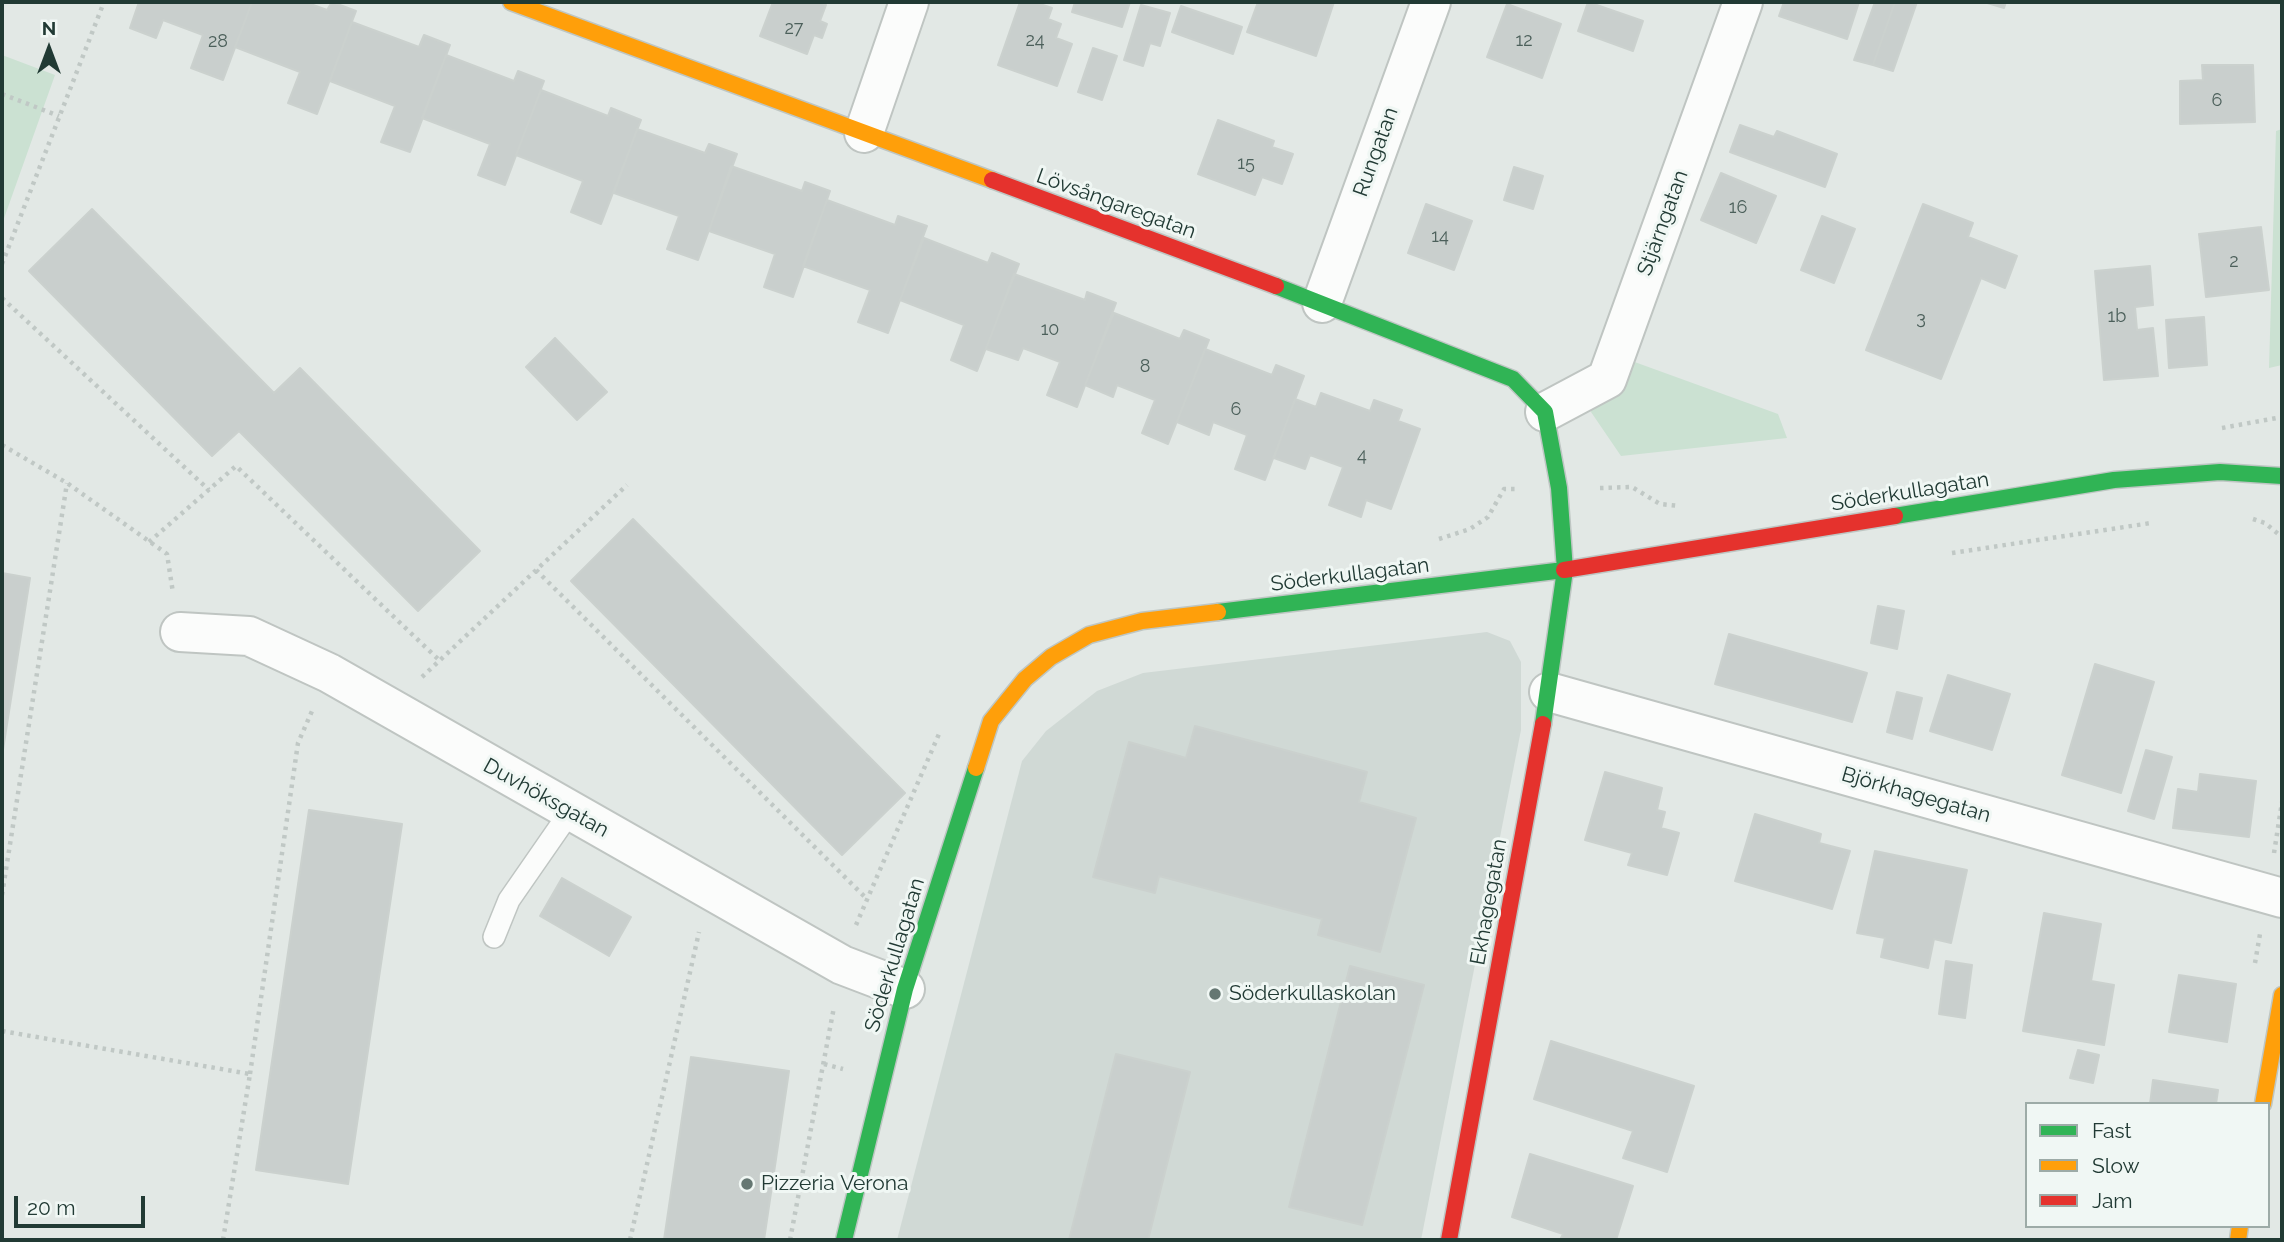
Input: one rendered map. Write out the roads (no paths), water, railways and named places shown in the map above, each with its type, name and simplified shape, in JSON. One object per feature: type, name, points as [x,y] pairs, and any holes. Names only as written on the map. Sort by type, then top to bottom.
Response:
[{"type":"street","name":"Lövsångaregatan","points":[[511,2],[1322,303],[1513,379],[1545,412]]},
{"type":"street","points":[[864,133],[909,2]]},
{"type":"street","name":"Rungatan","points":[[1322,303],[1431,2]]},
{"type":"street","name":"Stjärngatan","points":[[1545,412],[1607,379],[1743,2]]},
{"type":"street","points":[[1545,412],[1559,488],[1565,570]]},
{"type":"street","name":"Söderkullagatan","points":[[844,1240],[905,989],[991,721],[1025,679],[1051,657],[1089,635],[1142,621],[1565,570],[2114,480],[2220,471],[2282,476]]},
{"type":"street","name":"Ekhagegatan","points":[[1449,1240],[1549,692],[1565,570]]},
{"type":"street","name":"Duvhöksgatan","points":[[180,632],[249,636],[329,673],[388,709],[842,965],[905,989]]},
{"type":"street","name":"Björkhagegatan","points":[[1549,692],[2275,896]]},
{"type":"street","points":[[2263,1102],[2282,995]]},
{"type":"lane","points":[[494,937],[509,900],[570,812]]},
{"type":"place","name":"Söderkullaskolan","points":[[1215,994]]},
{"type":"place","name":"Pizzeria Verona","points":[[747,1184]]}]
